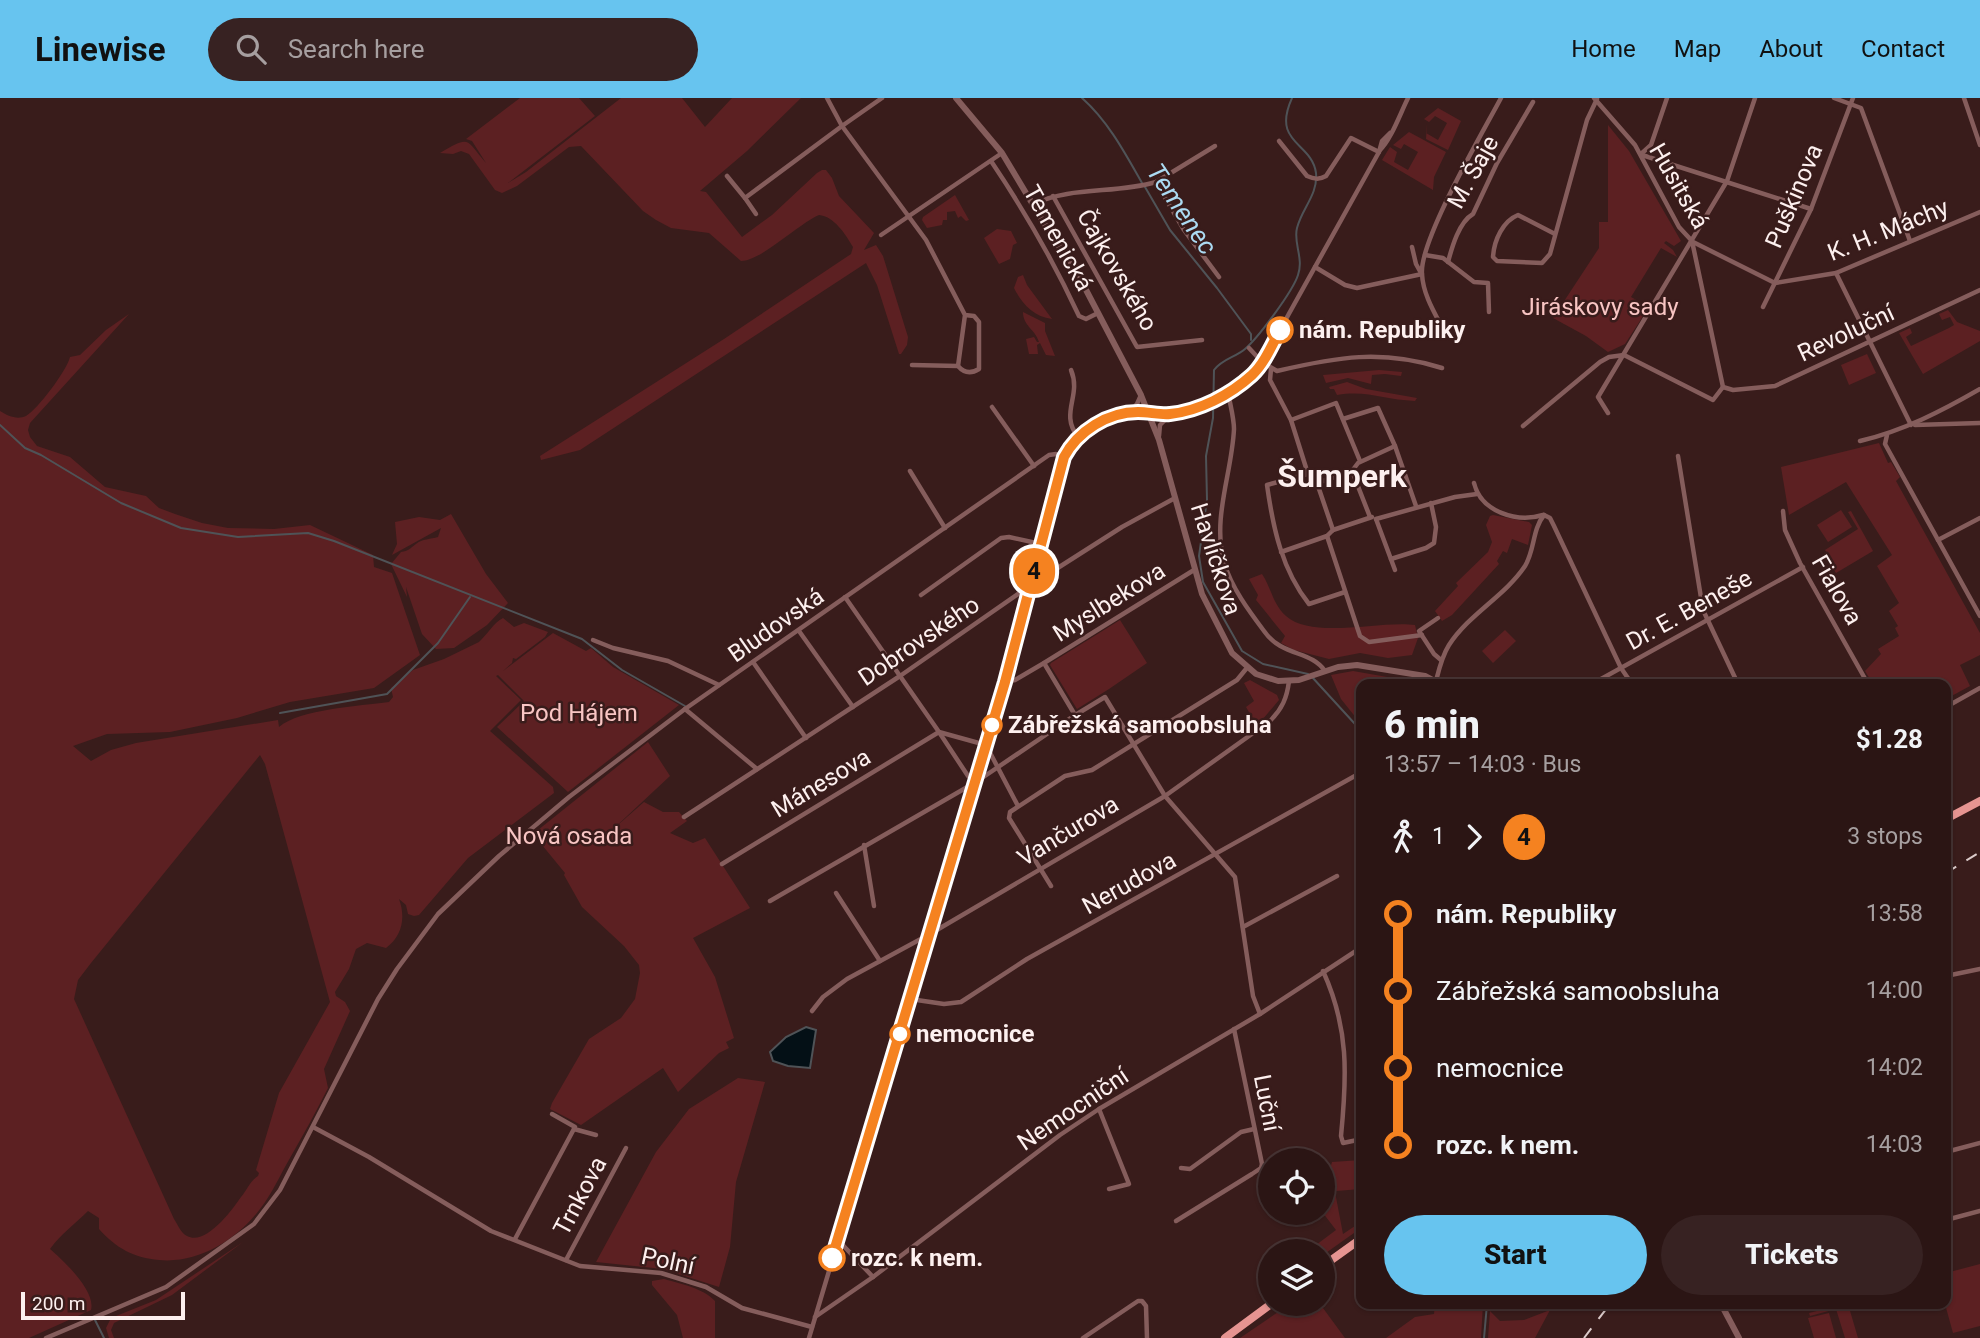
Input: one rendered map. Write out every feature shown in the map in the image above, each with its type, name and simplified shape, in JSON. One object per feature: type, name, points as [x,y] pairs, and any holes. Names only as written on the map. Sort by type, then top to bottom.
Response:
[{"type":"main road","points":[[1951,816],[1980,800]]},
{"type":"main road","points":[[1335,1257],[1356,1242]]},
{"type":"main road","points":[[1225,1338],[1258,1314]]},
{"type":"street","points":[[827,98],[842,126],[932,250],[965,315],[958,366]]},
{"type":"street","points":[[745,198],[882,98]]},
{"type":"street","name":"Temenická","points":[[956,98],[1002,153],[1034,204],[1098,313],[1149,412]]},
{"type":"street","points":[[809,1338],[1005,682],[1064,457],[1078,437],[1101,422],[1129,413],[1172,414],[1214,400],[1250,377],[1262,362],[1408,98]]},
{"type":"street","points":[[1422,274],[1434,226],[1501,98]]},
{"type":"street","points":[[1640,154],[1651,145],[1667,98]]},
{"type":"street","points":[[1608,413],[1598,397],[1727,181],[1755,98]]},
{"type":"street","points":[[1834,98],[1852,101],[1861,108],[1910,241]]},
{"type":"street","points":[[1964,98],[1980,143]]},
{"type":"street","points":[[1555,234],[1518,215],[1508,219],[1498,238],[1493,257],[1497,261],[1542,263],[1550,254],[1587,120],[1596,99]]},
{"type":"street","name":"Husitská","points":[[1596,99],[1640,154],[1679,227],[1692,241],[1723,387]]},
{"type":"street","name":"Puškinova","points":[[1763,307],[1811,209],[1852,101]]},
{"type":"street","name":"M. Šaje","points":[[1448,262],[1451,248],[1467,217],[1473,214],[1497,163],[1533,102]]},
{"type":"street","points":[[1279,141],[1312,179],[1320,179],[1331,171],[1351,138],[1379,152]]},
{"type":"street","points":[[1034,204],[1053,196],[1144,186],[1156,182],[1215,146]]},
{"type":"street","points":[[881,235],[1002,153]]},
{"type":"street","points":[[1640,154],[1811,209]]},
{"type":"street","name":"Temenická","points":[[991,161],[1060,277],[1079,316],[1086,319],[1098,313]]},
{"type":"street","points":[[727,176],[756,214]]},
{"type":"street","points":[[1156,182],[1184,230],[1219,277]]},
{"type":"street","name":"Čajkovského","points":[[1053,196],[1137,347],[1202,340]]},
{"type":"street","name":"K. H. Máchy","points":[[1775,283],[1836,274],[1980,212]]},
{"type":"street","points":[[1692,241],[1775,283]]},
{"type":"street","points":[[1412,247],[1429,302],[1443,329]]},
{"type":"street","points":[[1425,255],[1443,258],[1474,282],[1488,283],[1489,312]]},
{"type":"street","points":[[1315,267],[1345,285],[1357,288],[1422,274]]},
{"type":"street","points":[[1836,274],[1911,425]]},
{"type":"street","name":"Revoluční","points":[[1723,387],[1733,390],[1775,386],[1980,290]]},
{"type":"street","points":[[912,365],[958,366],[970,372],[979,369],[979,322],[974,316],[965,315]]},
{"type":"street","points":[[1249,348],[1262,362],[1277,371],[1333,358],[1367,355],[1415,359],[1442,368]]},
{"type":"street","points":[[1523,426],[1609,356],[1624,355],[1713,400],[1723,387]]},
{"type":"street","points":[[1271,369],[1270,380],[1291,420],[1308,474],[1317,483],[1333,530]]},
{"type":"street","points":[[1071,370],[1074,384],[1069,421],[1078,437]]},
{"type":"street","points":[[1860,442],[1911,425],[1980,389]]},
{"type":"street","points":[[1228,392],[1234,427],[1222,514],[1221,546],[1227,571],[1273,642],[1289,652],[1316,660],[1325,671]]},
{"type":"street","points":[[1129,413],[1141,395]]},
{"type":"street","points":[[1291,420],[1336,403],[1360,461]]},
{"type":"street","points":[[992,407],[1034,466]]},
{"type":"street","points":[[1343,419],[1378,408],[1395,446],[1416,506]]},
{"type":"street","name":"Havlíčkova","points":[[1149,412],[1202,594],[1226,645],[1247,669]]},
{"type":"street","points":[[1159,440],[1160,425],[1172,414]]},
{"type":"street","points":[[1911,425],[1980,423]]},
{"type":"street","points":[[1887,435],[1885,443],[1980,616]]},
{"type":"street","points":[[1317,483],[1352,471],[1360,461],[1395,446]]},
{"type":"street","name":"Bludovská","points":[[46,1338],[153,1294],[237,1239],[254,1224],[271,1204],[378,999],[397,969],[438,914],[499,856],[685,709],[1051,454],[1064,457]]},
{"type":"street","points":[[1678,456],[1706,619],[1736,679]]},
{"type":"street","points":[[910,471],[945,528]]},
{"type":"street","points":[[1352,471],[1395,570]]},
{"type":"street","points":[[1308,474],[1267,485],[1272,524],[1297,589],[1310,604],[1345,593]]},
{"type":"street","points":[[1474,483],[1477,494],[1500,514],[1533,518],[1544,514]]},
{"type":"street","points":[[1281,552],[1328,536],[1333,530],[1373,518],[1477,494]]},
{"type":"street","name":"Dobrovského","points":[[684,817],[900,676],[1031,585],[1122,527],[1175,498]]},
{"type":"street","points":[[1391,559],[1434,543],[1436,527],[1431,503]]},
{"type":"street","name":"Fialova","points":[[1783,511],[1784,530],[1865,679]]},
{"type":"street","points":[[1439,679],[1441,660],[1450,643],[1527,563],[1536,526],[1544,514]]},
{"type":"street","points":[[1544,514],[1550,518],[1629,679]]},
{"type":"street","points":[[1938,540],[1980,517]]},
{"type":"street","points":[[1328,536],[1360,636],[1369,642],[1422,635]]},
{"type":"street","points":[[921,595],[1001,538],[1009,537],[1041,544]]},
{"type":"street","name":"Dr. E. Beneše","points":[[1601,679],[1803,567]]},
{"type":"street","name":"Myslbekova","points":[[1005,682],[1015,680],[1044,663],[1194,570]]},
{"type":"street","points":[[845,597],[968,776],[976,782]]},
{"type":"street","points":[[1438,618],[1419,631],[1441,660]]},
{"type":"street","points":[[799,631],[853,707]]},
{"type":"street","points":[[593,640],[613,648],[668,661],[720,686]]},
{"type":"street","points":[[753,662],[806,738]]},
{"type":"street","points":[[1044,663],[1075,715]]},
{"type":"street","points":[[1051,886],[1009,818],[1010,812],[1065,776],[1092,771],[1237,680],[1247,669],[1267,678],[1289,681],[1357,665],[1415,673],[1433,679]]},
{"type":"street","name":"Vančurova","points":[[812,1011],[823,998],[847,979],[930,934],[1166,796],[1270,721],[1281,709],[1289,681]]},
{"type":"street","points":[[1951,704],[1980,688]]},
{"type":"street","points":[[770,901],[976,782],[997,765],[1105,697],[1166,796],[1235,877],[1253,996],[1260,1014]]},
{"type":"street","points":[[685,709],[757,769]]},
{"type":"street","points":[[939,732],[986,745],[1018,806]]},
{"type":"street","name":"Mánesova","points":[[722,864],[939,732]]},
{"type":"street","name":"Nerudova","points":[[911,999],[944,1004],[961,1002],[1027,959],[1356,775]]},
{"type":"street","points":[[864,845],[874,906]]},
{"type":"street","points":[[1243,927],[1337,876]]},
{"type":"street","points":[[836,893],[880,961]]},
{"type":"street","name":"Nemocniční","points":[[815,1318],[1060,1135],[1260,1014],[1356,951]]},
{"type":"street","points":[[1951,975],[1980,969]]},
{"type":"street","points":[[1323,971],[1342,1029],[1347,1064],[1341,1136],[1343,1143],[1356,1140]]},
{"type":"street","name":"Luční","points":[[1176,1221],[1261,1168],[1234,1029]]},
{"type":"street","points":[[1099,1109],[1129,1184],[1109,1189]]},
{"type":"street","points":[[552,1114],[575,1127],[574,1129],[596,1135]]},
{"type":"street","name":"Polní","points":[[313,1127],[369,1157],[481,1227],[580,1266],[661,1273],[706,1287],[742,1308],[812,1327]]},
{"type":"street","points":[[514,1239],[574,1129]]},
{"type":"street","points":[[1181,1168],[1190,1169],[1241,1132],[1254,1129]]},
{"type":"street","points":[[1951,1152],[1980,1143]]},
{"type":"street","name":"Trnkova","points":[[566,1260],[626,1148]]},
{"type":"street","points":[[1951,1219],[1980,1211]]},
{"type":"street","points":[[838,1240],[873,1277]]},
{"type":"street","points":[[1083,1338],[1138,1301],[1142,1301],[1146,1306],[1147,1338]]},
{"type":"street","points":[[1724,1309],[1739,1338]]},
{"type":"green space","points":[[520,98],[579,98],[595,116],[508,183],[621,98],[682,98],[705,127],[732,98],[801,98],[747,151],[700,191],[706,192],[742,237],[772,215],[817,173],[826,170],[839,196],[874,233],[864,250],[876,245],[883,256],[908,337],[907,345],[899,354],[877,285],[866,263],[580,450],[541,460],[540,456],[724,339],[851,254],[853,247],[835,222],[819,215],[759,255],[741,261],[709,233],[671,228],[643,211],[581,146],[569,147],[517,186],[502,193],[495,190],[469,154],[461,151],[453,154],[440,153],[467,142],[486,163],[472,141],[466,139]]},
{"type":"green space","points":[[1438,108],[1461,121],[1448,150],[1426,139],[1426,133],[1438,140],[1447,123],[1435,116],[1429,122],[1424,119]]},
{"type":"green space","name":"Jiráskovy sady","points":[[1608,125],[1629,151],[1681,241],[1674,246],[1666,241],[1664,243],[1677,257],[1661,248],[1631,297],[1649,307],[1625,344],[1608,352],[1553,318],[1599,248],[1599,222],[1608,222]]},
{"type":"green space","points":[[1409,132],[1446,152],[1434,177],[1433,190],[1382,160],[1390,147],[1397,152],[1394,162],[1408,170],[1418,152],[1404,144],[1401,149],[1393,145]]},
{"type":"green space","points":[[955,195],[969,220],[966,221],[961,216],[958,218],[955,211],[947,212],[947,220],[943,220],[942,225],[927,228],[923,217]]},
{"type":"green space","points":[[997,229],[1011,231],[1017,243],[1013,245],[1010,259],[999,264],[984,238]]},
{"type":"green space","points":[[1023,275],[1027,285],[1052,319],[1034,313],[1021,299],[1014,288],[1018,277]]},
{"type":"green space","points":[[1948,310],[1957,322],[1980,331],[1980,341],[1923,374],[1899,333],[1910,328],[1912,333],[1906,337],[1911,346],[1954,325],[1950,317],[1942,320],[1939,314]]},
{"type":"green space","points":[[1023,312],[1045,323],[1045,331],[1055,356],[1046,355],[1040,343],[1037,345],[1038,354],[1029,354],[1026,339],[1034,337],[1039,342],[1025,321]]},
{"type":"green space","name":"Pod Hájem","points":[[129,314],[30,423],[30,437],[37,446],[70,457],[105,487],[146,496],[159,508],[202,523],[228,528],[274,529],[310,525],[373,555],[374,567],[392,573],[420,655],[374,688],[290,702],[237,718],[170,732],[107,734],[73,746],[91,761],[111,750],[136,743],[278,720],[279,727],[315,712],[389,702],[393,697],[391,688],[413,670],[479,642],[503,618],[514,627],[524,623],[548,632],[516,659],[513,658],[512,663],[503,671],[553,633],[586,651],[591,648],[613,667],[679,705],[568,792],[497,727],[524,701],[496,676],[521,700],[490,731],[553,787],[554,793],[468,858],[419,915],[408,914],[406,905],[399,899],[401,926],[396,938],[386,948],[367,943],[356,949],[349,969],[335,992],[350,1011],[324,1069],[328,1088],[260,1209],[240,1231],[216,1248],[174,1260],[150,1259],[126,1251],[99,1229],[99,1218],[88,1211],[50,1249],[84,1286],[89,1294],[91,1310],[29,1338],[0,1338],[0,411],[13,417],[26,416],[51,389],[70,357],[80,355],[106,330]],"holes":[[[260,755],[265,764],[330,1002],[279,1093],[256,1170],[258,1176],[218,1225],[194,1238],[185,1235],[174,1219],[74,999],[78,980]]]},
{"type":"green space","points":[[1867,354],[1876,373],[1849,385],[1841,365]]},
{"type":"green space","points":[[1379,370],[1402,372],[1401,376],[1372,375],[1371,384],[1348,378],[1326,383],[1323,375]]},
{"type":"green space","points":[[1347,382],[1366,389],[1417,398],[1415,401],[1367,394],[1337,395],[1334,389],[1329,387]]},
{"type":"green space","points":[[1879,443],[1888,463],[1891,462],[1900,477],[1896,481],[1980,633],[1980,655],[1960,665],[1970,686],[1951,696],[1951,679],[1870,679],[1865,671],[1881,654],[1878,649],[1899,636],[1895,628],[1898,626],[1889,611],[1899,603],[1877,566],[1892,555],[1846,482],[1789,515],[1781,467]]},
{"type":"green space","points":[[1841,510],[1852,527],[1828,542],[1817,525]]},
{"type":"green space","points":[[1851,511],[1873,551],[1836,573],[1825,550],[1858,529],[1848,512]]},
{"type":"green space","points":[[451,514],[486,574],[508,603],[487,625],[454,648],[436,649],[422,634],[406,587],[407,597],[391,564],[401,552],[421,541],[438,537],[441,528],[392,555],[397,544],[395,522],[419,517],[440,520]]},
{"type":"green space","points":[[1493,515],[1529,522],[1532,525],[1528,545],[1512,539],[1507,553],[1503,551],[1497,561],[1499,564],[1452,615],[1442,621],[1435,611],[1458,586],[1456,583],[1488,552],[1492,542],[1486,525]]},
{"type":"green space","points":[[1262,574],[1282,612],[1298,623],[1330,628],[1415,625],[1418,638],[1412,655],[1388,658],[1360,653],[1329,659],[1294,650],[1281,643],[1285,636],[1256,600],[1258,595],[1249,579]]},
{"type":"green space","points":[[1120,620],[1147,663],[1077,709],[1050,665]]},
{"type":"green space","points":[[1505,630],[1516,641],[1493,663],[1482,651]]},
{"type":"green space","points":[[1353,671],[1399,679],[1356,679],[1356,718],[1341,699],[1331,675]]},
{"type":"green space","points":[[1250,680],[1277,695],[1279,700],[1257,726],[1246,707],[1254,701],[1244,683]]},
{"type":"green space","name":"Nová osada","points":[[648,742],[670,776],[611,831],[644,802],[663,812],[679,812],[687,821],[670,833],[693,843],[705,838],[750,908],[693,938],[715,977],[734,1038],[726,1042],[729,1048],[719,1053],[678,1092],[663,1068],[581,1125],[550,1109],[552,1103],[589,1039],[621,1018],[635,999],[639,965],[624,946],[582,907],[565,873],[533,834]]},
{"type":"green space","points":[[738,1078],[765,1082],[736,1182],[730,1247],[719,1287],[663,1269],[596,1262],[656,1152],[689,1109]]},
{"type":"green space","points":[[1356,1160],[1356,1189],[1336,1191],[1335,1162]]},
{"type":"green space","points":[[1335,1192],[1343,1234],[1356,1225],[1356,1232],[1335,1246],[1335,1239],[1324,1239],[1336,1230],[1332,1225],[1335,1225]]},
{"type":"green space","points":[[243,1242],[172,1295],[114,1323],[111,1330],[114,1338],[109,1338],[106,1328],[111,1318],[156,1300]]},
{"type":"green space","points":[[1980,1264],[1980,1326],[1953,1333],[1946,1309],[1951,1309],[1951,1272]]},
{"type":"green space","points":[[664,1279],[698,1290],[715,1301],[715,1338],[683,1338],[677,1315],[652,1285],[652,1281]]},
{"type":"green space","points":[[1434,1309],[1483,1309],[1481,1338],[1386,1338],[1415,1317],[1434,1314]]},
{"type":"green space","points":[[1825,1309],[1836,1309],[1810,1316],[1809,1313]]},
{"type":"green space","points":[[1836,1309],[1849,1309],[1858,1338],[1845,1338]]},
{"type":"green space","points":[[1550,1310],[1535,1338],[1488,1338],[1490,1311],[1500,1321],[1524,1320]]},
{"type":"green space","points":[[1829,1313],[1836,1338],[1814,1338],[1808,1318]]},
{"type":"green space","points":[[1272,1316],[1329,1316],[1345,1338],[1240,1338]]},
{"type":"shaded area","points":[[806,1027],[816,1030],[810,1068],[788,1066],[773,1061],[770,1052],[786,1037]]},
{"type":"waterway","name":"Temenec","points":[[1082,98],[1108,127],[1142,183]]},
{"type":"waterway","points":[[1292,98],[1286,125],[1289,134],[1308,155],[1316,173],[1315,188],[1297,228],[1300,269],[1289,292],[1258,335],[1245,349],[1214,370],[1213,418],[1206,456],[1207,500],[1199,556],[1203,582],[1242,651],[1263,664],[1308,674]]},
{"type":"waterway","name":"Temenec","points":[[1145,187],[1170,230],[1251,334],[1251,340]]},
{"type":"waterway","points":[[0,425],[25,448],[121,503],[181,528],[238,537],[308,533],[334,541],[582,639],[622,670],[685,706]]},
{"type":"waterway","points":[[280,713],[387,694],[438,643],[470,597]]},
{"type":"waterway","points":[[1312,677],[1356,726]]},
{"type":"waterway","points":[[1484,1338],[1487,1309]]},
{"type":"waterway","points":[[95,1320],[104,1338]]},
{"type":"railway","points":[[1951,870],[1980,852]]},
{"type":"railway","points":[[1584,1338],[1606,1309]]},
{"type":"bus line","name":"4","points":[[832,1258],[1005,682],[1064,457],[1078,437],[1101,422],[1135,412],[1176,413],[1199,407],[1228,392],[1254,373],[1280,330]]},
{"type":"place","name":"nám. Republiky","points":[[1280,330]]},
{"type":"place","name":"Zábřežská samoobsluha","points":[[992,725]]},
{"type":"place","name":"nemocnice","points":[[900,1034]]},
{"type":"place","name":"rozc. k nem.","points":[[832,1258]]},
{"type":"district","name":"Šumperk","points":[[1342,476]]}]
